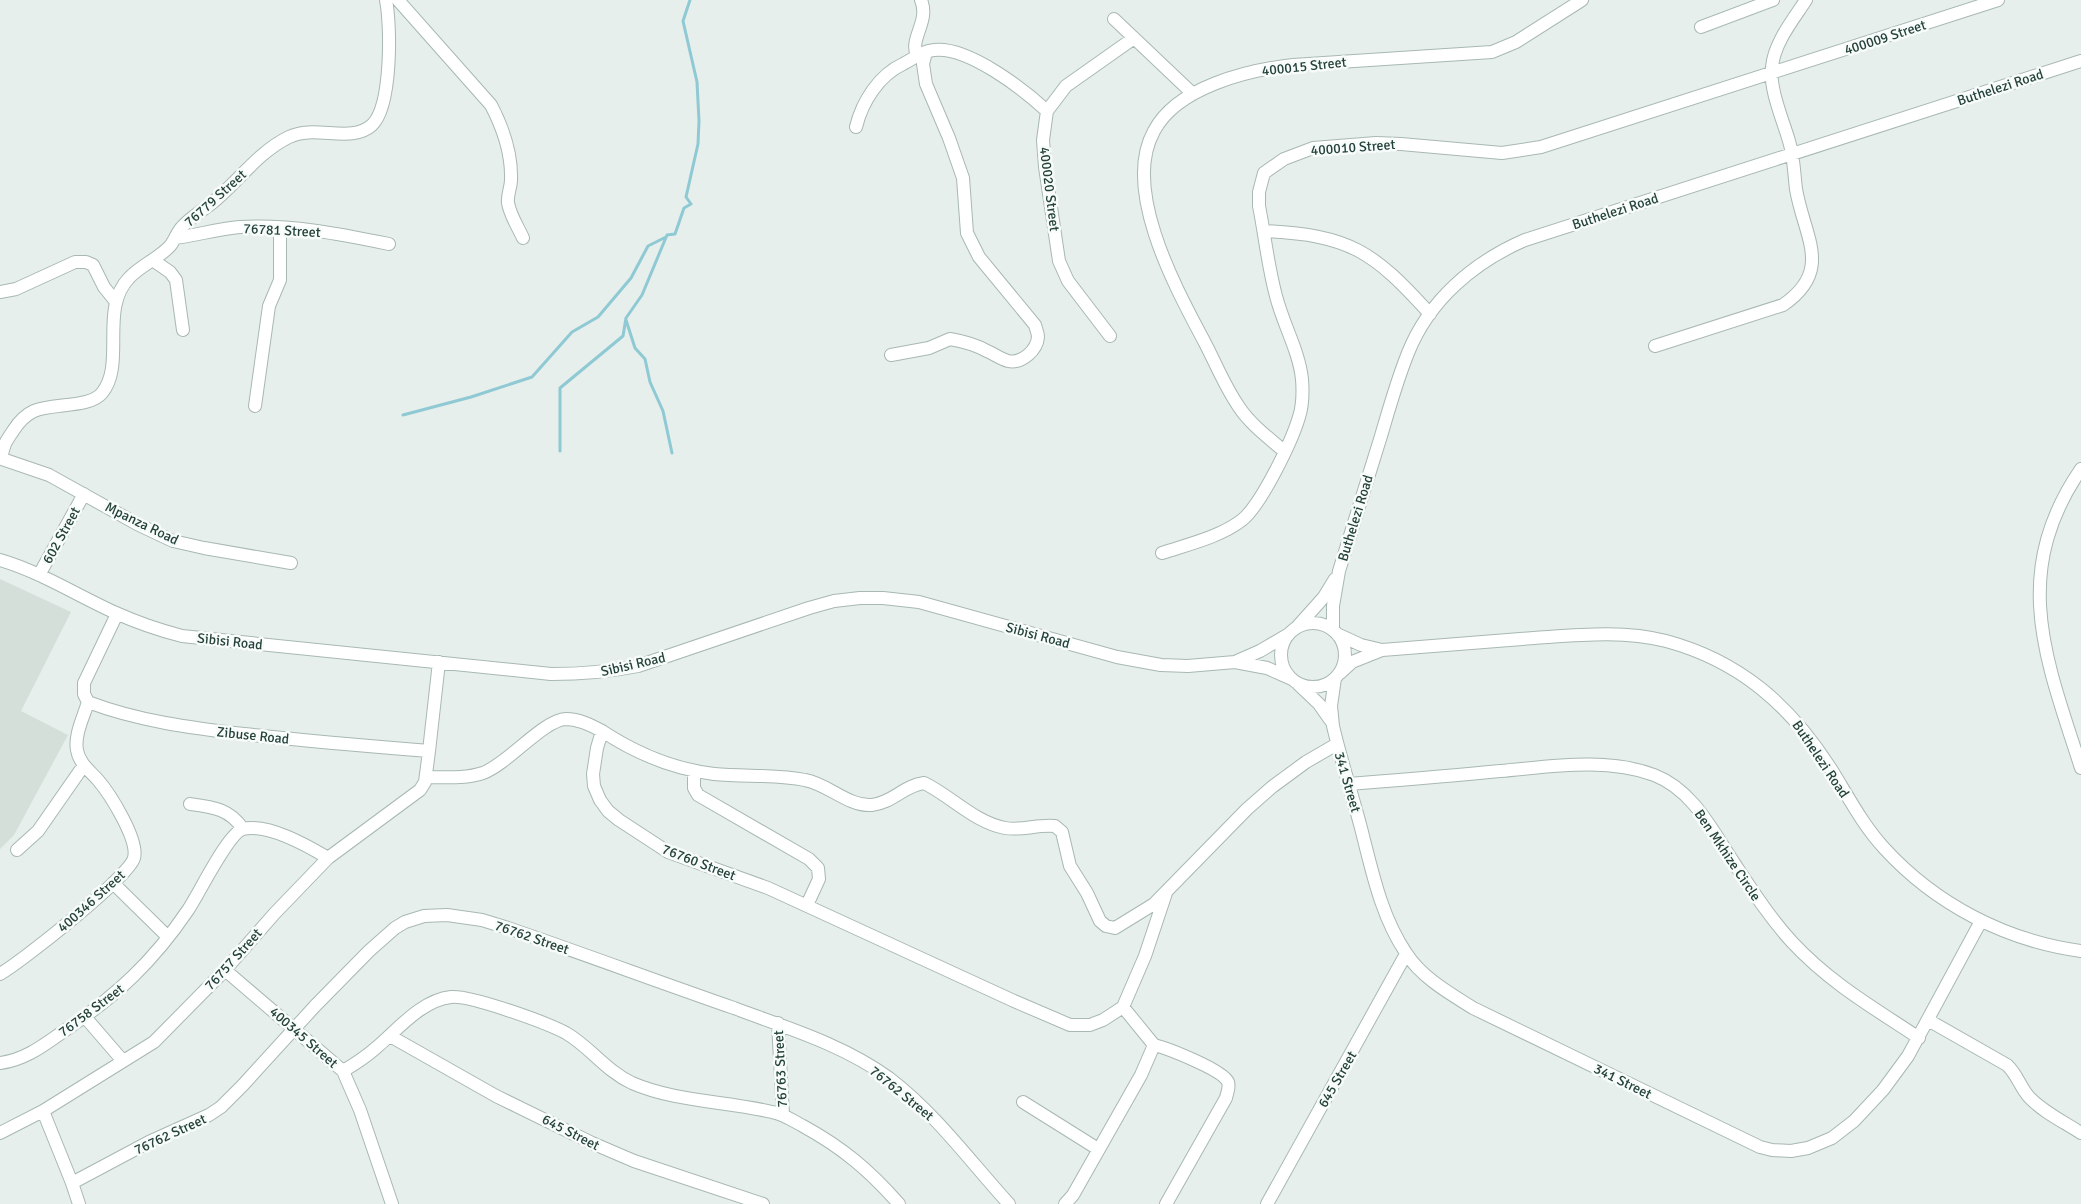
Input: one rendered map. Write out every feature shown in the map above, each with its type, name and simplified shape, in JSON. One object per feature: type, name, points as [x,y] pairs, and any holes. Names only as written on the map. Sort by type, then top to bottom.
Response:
[{"type":"street","name":"76779 Street","points":[[2,459],[4,443],[22,419],[34,411],[84,402],[95,399],[102,394],[110,374],[114,353],[113,318],[120,291],[128,278],[154,261],[171,245],[184,225],[211,204],[276,144],[291,136],[308,131],[353,134],[373,124],[383,104],[386,90],[389,15],[386,0]]},
{"type":"street","points":[[398,0],[491,105],[500,123],[510,163],[511,181],[508,201],[514,222],[523,238]]},
{"type":"street","points":[[891,356],[930,348],[950,339],[1012,361],[1025,357],[1031,352],[1036,345],[1038,336],[1035,325],[979,257],[967,233],[963,178],[950,138],[926,84],[922,54],[915,44],[924,20],[921,0]]},
{"type":"street","name":"400015 Street","points":[[1284,452],[1240,408],[1228,389],[1176,289],[1150,216],[1143,174],[1148,144],[1154,130],[1162,119],[1192,94],[1240,75],[1269,68],[1492,52],[1516,42],[1582,0]]},
{"type":"street","points":[[1701,27],[1773,0]]},
{"type":"street","points":[[1655,346],[1783,305],[1798,295],[1808,278],[1812,267],[1812,255],[1797,190],[1793,153],[1771,73],[1772,62],[1780,43],[1806,0]]},
{"type":"street","name":"400009 Street","points":[[1771,73],[1998,0]]},
{"type":"street","points":[[1114,19],[1192,94]]},
{"type":"street","name":"400020 Street","points":[[1110,336],[1068,281],[1059,261],[1045,167],[1043,140],[1047,111],[1066,86],[1134,38]]},
{"type":"street","points":[[856,127],[864,106],[885,74],[922,54],[943,50],[977,62],[1016,84],[1047,111]]},
{"type":"street","name":"Buthelezi Road","points":[[1337,675],[1344,663],[1345,653],[1342,642],[1335,632],[1333,606],[1339,570],[1401,371],[1408,352],[1430,314],[1449,291],[1470,271],[1501,250],[1525,240],[2081,61]]},
{"type":"street","name":"400010 Street","points":[[1162,552],[1201,541],[1242,520],[1253,509],[1284,452],[1301,409],[1302,378],[1295,350],[1284,324],[1275,294],[1259,206],[1260,182],[1264,173],[1295,153],[1313,148],[1376,143],[1486,152],[1520,152],[1771,73]]},
{"type":"street","name":"76781 Street","points":[[175,238],[240,227],[280,228],[316,230],[389,244]]},
{"type":"street","points":[[255,406],[269,306],[280,280],[280,228]]},
{"type":"street","points":[[1264,231],[1297,232],[1319,236],[1356,248],[1392,273],[1430,314]]},
{"type":"street","points":[[154,261],[170,272],[176,280],[184,330]]},
{"type":"street","points":[[0,292],[16,289],[75,262],[86,262],[93,264],[104,287],[116,302]]},
{"type":"street","name":"Mpanza Road","points":[[2,459],[49,475],[137,524],[173,541],[291,563]]},
{"type":"street","points":[[2081,469],[2057,510],[2047,539],[2040,571],[2038,601],[2045,649],[2081,768]]},
{"type":"street","name":"602 Street","points":[[39,575],[84,494]]},
{"type":"street","name":"Sibisi Road","points":[[0,560],[39,575],[150,628],[182,636],[551,674],[585,674],[614,671],[663,659],[834,601],[884,598],[920,602],[1144,663],[1188,666],[1235,662],[1267,668],[1294,680]]},
{"type":"street","name":"Buthelezi Road","points":[[1339,570],[1324,597],[1284,643],[1282,662],[1294,680],[1306,686],[1316,687],[1326,684],[1352,662],[1382,650],[1595,634],[1643,636],[1695,650],[1747,677],[1774,698],[1791,715],[1811,738],[1861,818],[1884,847],[1910,873],[1948,902],[1981,920],[2012,934],[2081,951]]},
{"type":"street","points":[[88,702],[84,694],[84,683],[118,614]]},
{"type":"street","name":"Buthelezi Road","points":[[1292,632],[1304,624],[1315,623],[1324,625],[1356,643],[1382,650]]},
{"type":"street","name":"Sibisi Road","points":[[1235,662],[1260,651],[1292,632]]},
{"type":"street","points":[[439,662],[426,777],[465,777],[482,773],[507,760],[555,722],[565,719],[580,721],[648,757],[667,764],[714,774],[806,780],[864,805],[886,802],[909,788],[924,783],[996,825],[1018,829],[1048,825],[1055,826],[1062,832],[1070,866],[1087,893],[1100,921],[1111,928],[1115,928],[1138,915],[1167,891],[1247,809],[1272,787],[1306,762],[1337,744]]},
{"type":"street","name":"341 Street","points":[[1337,675],[1331,706],[1337,744],[1385,912],[1406,954],[1434,982],[1473,1008],[1747,1142],[1772,1150],[1791,1151],[1808,1148],[1832,1138],[1845,1130],[1898,1071],[1919,1038],[1981,920]]},
{"type":"street","name":"341 Street","points":[[1294,680],[1319,704],[1333,726]]},
{"type":"street","name":"Zibuse Road","points":[[88,702],[140,718],[195,728],[318,742],[429,751]]},
{"type":"street","name":"400346 Street","points":[[0,974],[49,939],[130,867],[134,858],[132,839],[106,790],[78,756],[76,744],[88,702]]},
{"type":"street","name":"76760 Street","points":[[602,731],[594,762],[594,786],[608,811],[668,852],[768,888],[1070,1025],[1090,1025],[1103,1020],[1123,1007]]},
{"type":"street","points":[[17,850],[38,832],[84,765]]},
{"type":"street","name":"Ben Mkhize Circle","points":[[1349,784],[1583,765],[1627,768],[1655,776],[1671,784],[1685,795],[1700,812],[1762,905],[1792,942],[1811,961],[1837,985],[1919,1038]]},
{"type":"street","points":[[694,771],[694,788],[698,795],[809,859],[818,868],[819,879],[807,905]]},
{"type":"street","name":"76757 Street","points":[[0,1133],[43,1112],[154,1042],[225,970],[275,913],[328,858],[414,794],[422,786],[426,777]]},
{"type":"street","points":[[190,804],[210,806],[236,819],[243,829],[262,830],[285,837],[328,858]]},
{"type":"street","name":"76758 Street","points":[[0,1063],[32,1053],[85,1017],[120,990],[140,971],[193,902],[228,843],[243,829]]},
{"type":"street","points":[[113,883],[168,937]]},
{"type":"street","points":[[1166,1204],[1226,1098],[1229,1086],[1226,1079],[1212,1070],[1174,1051],[1154,1045],[1123,1007],[1145,956],[1167,891]]},
{"type":"street","name":"76762 Street","points":[[72,1183],[149,1142],[203,1118],[221,1107],[244,1086],[294,1028],[369,951],[395,928],[415,918],[447,915],[482,920],[508,928],[778,1023],[844,1051],[894,1083],[926,1109],[943,1126],[1009,1204]]},
{"type":"street","name":"645 Street","points":[[1266,1204],[1406,954]]},
{"type":"street","name":"400345 Street","points":[[225,970],[343,1071],[360,1110],[392,1204]]},
{"type":"street","points":[[343,1071],[356,1063],[410,1017],[428,1005],[451,997],[465,998],[490,1004],[566,1034],[608,1068],[636,1084],[703,1101],[772,1111],[783,1115],[835,1144],[853,1157],[874,1175],[896,1203]]},
{"type":"street","points":[[85,1017],[123,1061]]},
{"type":"street","points":[[1928,1020],[2008,1065],[2028,1096],[2058,1119],[2081,1133]]},
{"type":"street","name":"76763 Street","points":[[778,1023],[783,1115]]},
{"type":"street","name":"645 Street","points":[[390,1036],[496,1096],[592,1143],[634,1161],[763,1204]]},
{"type":"street","points":[[1065,1204],[1073,1195],[1141,1075],[1154,1045]]},
{"type":"street","points":[[1023,1102],[1098,1149]]},
{"type":"street","points":[[43,1112],[72,1183],[78,1204]]},
{"type":"shaded area","points":[[0,579],[71,612],[21,711],[68,735],[14,835],[0,849]]},
{"type":"waterway","points":[[560,451],[560,388],[623,336],[626,318],[642,295],[667,235],[675,234],[684,208],[691,204],[686,197],[698,144],[699,121],[697,82],[683,21],[690,0]]},
{"type":"waterway","points":[[403,415],[471,397],[532,377],[572,332],[598,317],[631,278],[648,246],[666,237]]},
{"type":"waterway","points":[[626,320],[635,348],[645,359],[650,382],[663,411],[672,453]]}]
